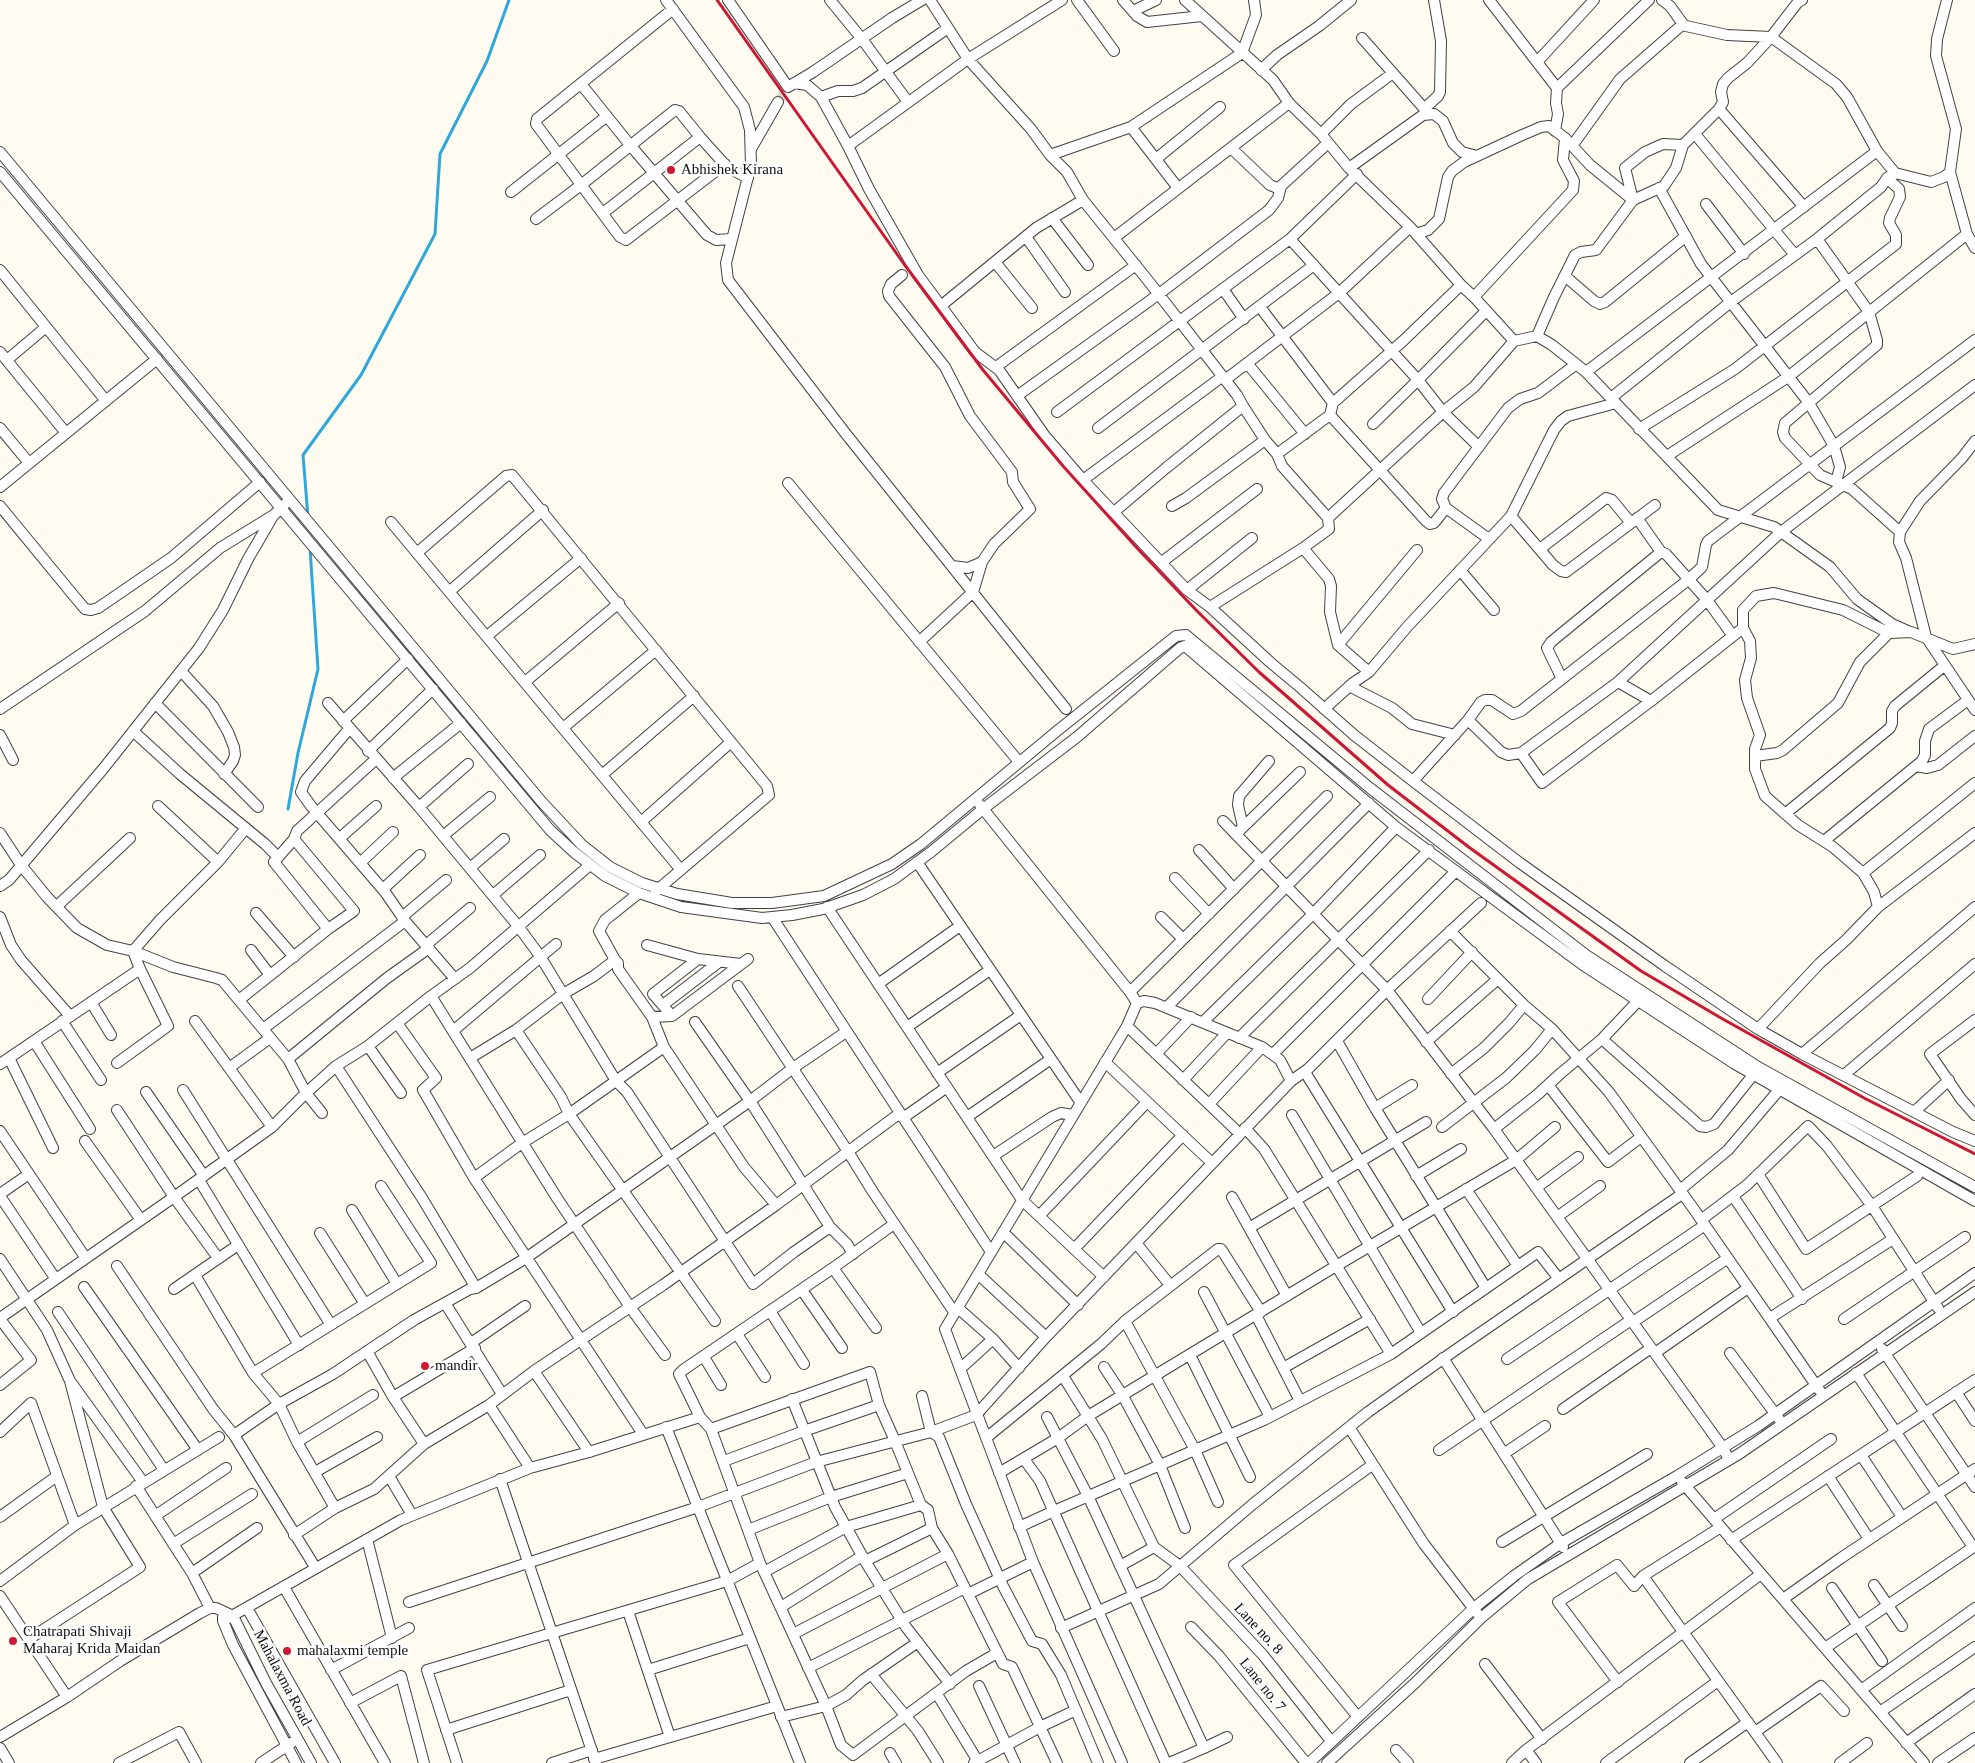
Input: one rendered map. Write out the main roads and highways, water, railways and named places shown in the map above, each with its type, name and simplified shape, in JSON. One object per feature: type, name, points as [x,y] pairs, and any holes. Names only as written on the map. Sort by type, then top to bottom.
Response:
[{"type":"waterway","points":[[308,517],[303,455],[361,375],[435,234],[440,154],[487,61],[509,0]]},
{"type":"waterway","points":[[288,809],[298,753],[318,669],[310,548]]},
{"type":"tunnel","points":[[778,102],[788,87]]},
{"type":"railway","points":[[717,0],[904,264],[983,370],[1063,466],[1138,549],[1259,672],[1388,785],[1470,848],[1641,971],[1866,1099],[1975,1154]]},
{"type":"place","name":"Abhishek Kirana","points":[[671,170]]},
{"type":"place","name":"mandir","points":[[425,1366]]},
{"type":"place","name":"Chatrapati Shivaji Maharaj Krida Maidan","points":[[13,1641]]},
{"type":"place","name":"mahalaxmi temple","points":[[287,1651]]}]
